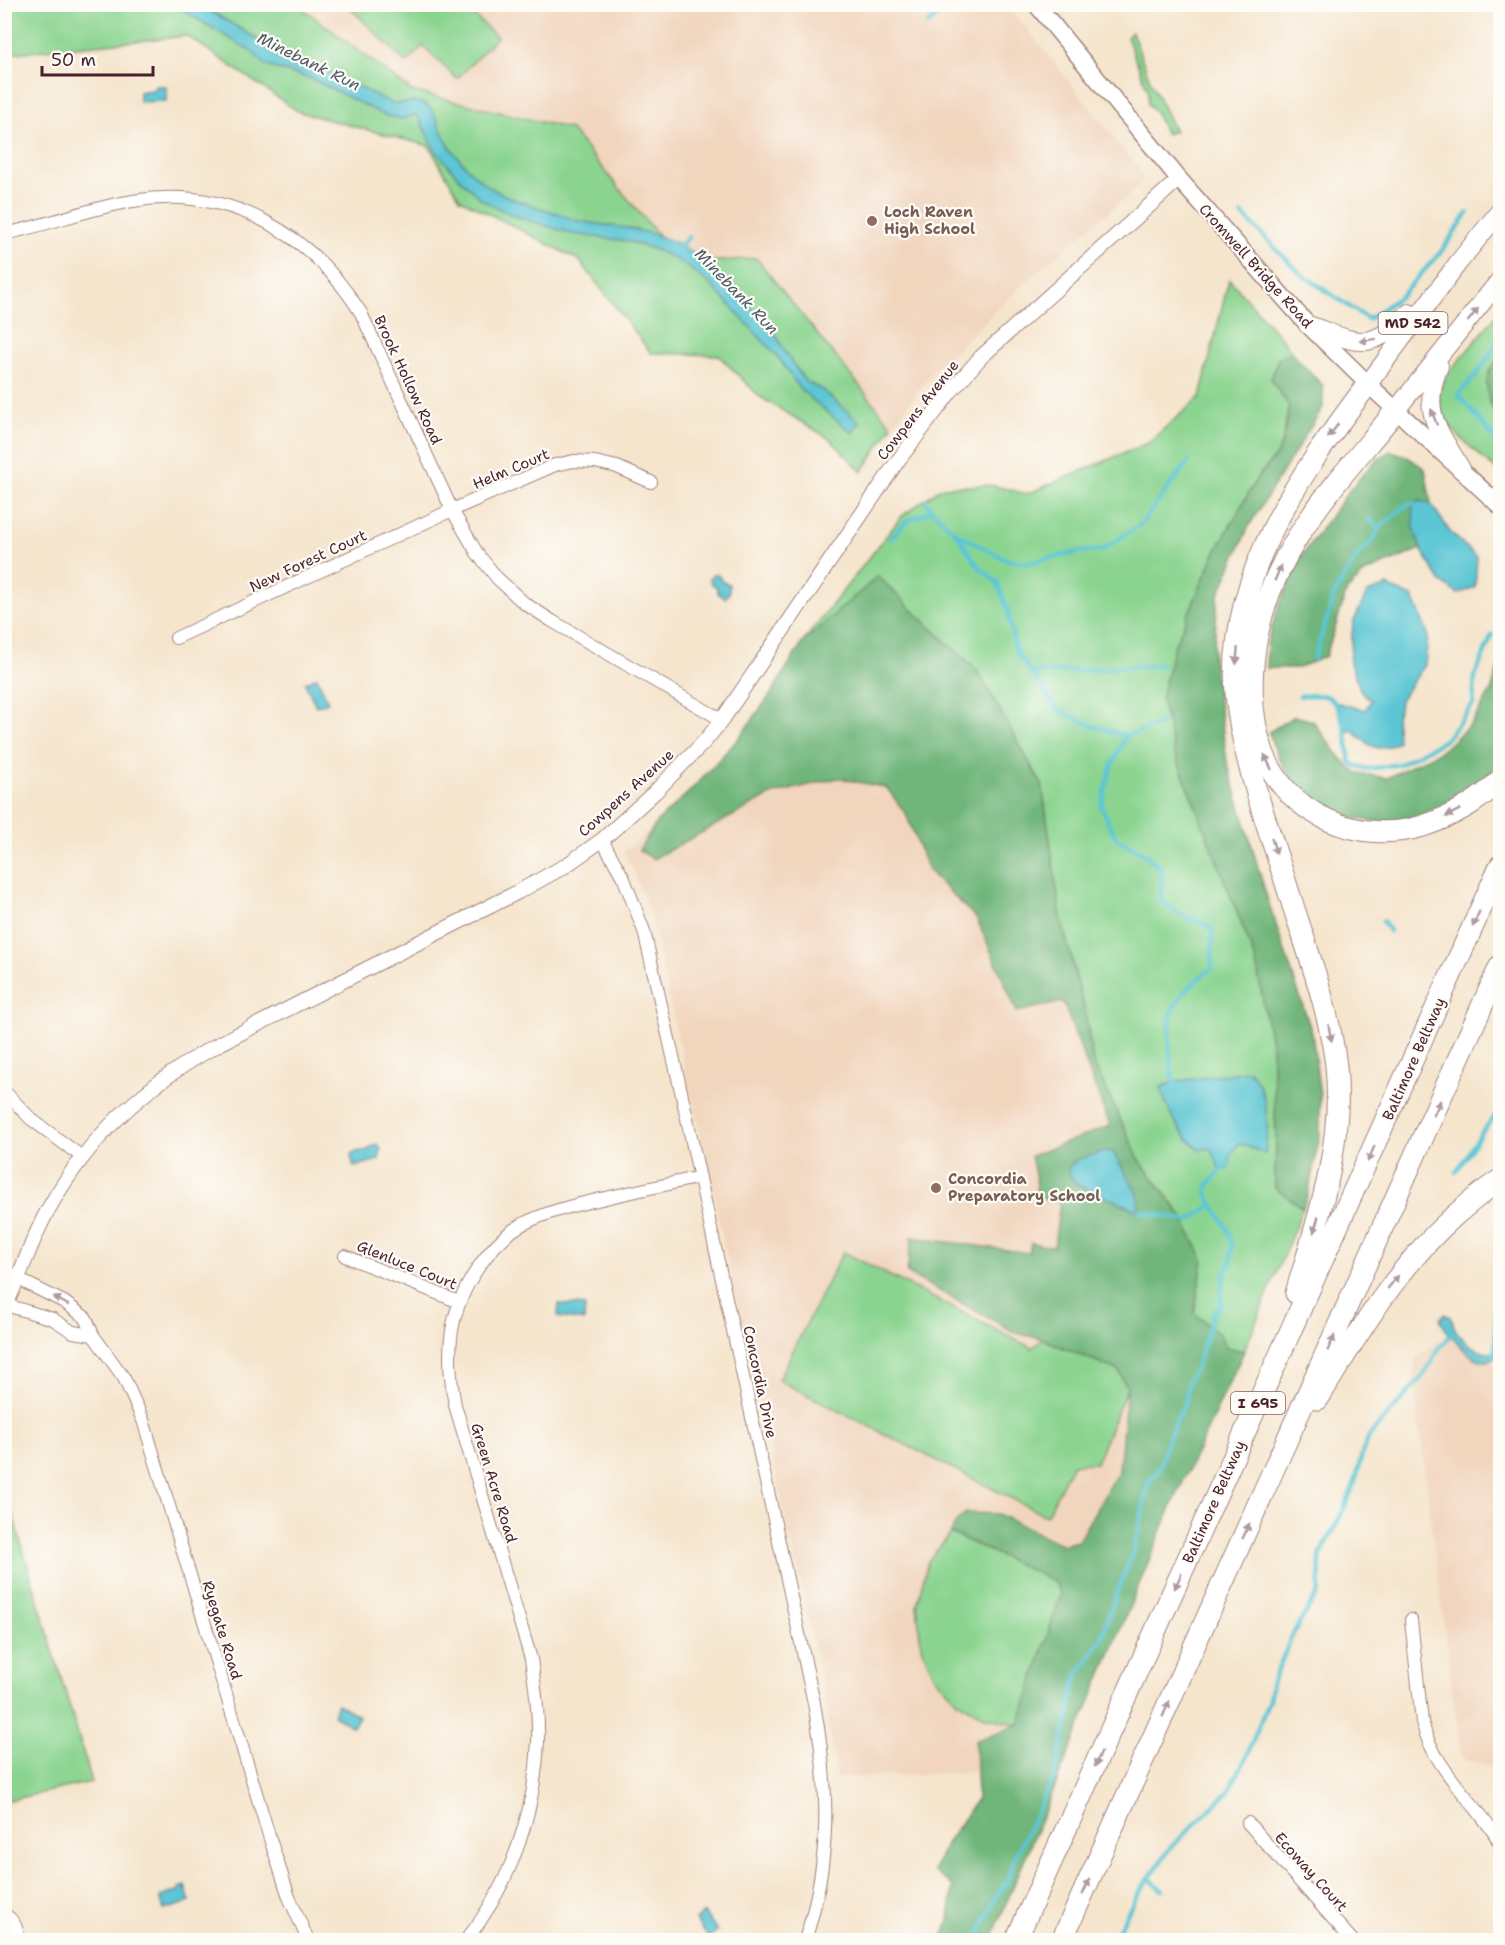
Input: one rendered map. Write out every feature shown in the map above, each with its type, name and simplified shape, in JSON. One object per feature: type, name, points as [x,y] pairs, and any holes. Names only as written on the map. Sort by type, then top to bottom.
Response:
[{"type":"highway","points":[[1273,1370],[1329,1179],[1337,1105],[1336,1067],[1321,994],[1248,759],[1236,692],[1239,635],[1246,599],[1264,548],[1279,515],[1320,448],[1368,384]]},
{"type":"highway","points":[[1396,410],[1306,520],[1275,577],[1258,631],[1254,658],[1254,709],[1263,752],[1274,774],[1303,806],[1323,819],[1365,832],[1389,833],[1411,830],[1433,823],[1478,799],[1500,780]]},
{"type":"highway","name":"Baltimore Beltway","points":[[1016,1941],[1500,866]]},
{"type":"highway","name":"I 695","points":[[1062,1941],[1500,966]]},
{"type":"highway","points":[[1272,1473],[1387,1290],[1441,1229],[1467,1205],[1500,1180]]},
{"type":"main road","name":"Cromwell Bridge Road","points":[[1036,4],[1179,179],[1308,326],[1500,506]]},
{"type":"main road","name":"MD 542","points":[[1368,384],[1458,263],[1500,211]]},
{"type":"main road","points":[[1308,326],[1352,341],[1367,342],[1381,337],[1392,331],[1458,263]]},
{"type":"main road","name":"MD 542","points":[[1396,410],[1500,280]]},
{"type":"main road","points":[[1446,350],[1432,383],[1431,410],[1435,422],[1461,469]]},
{"type":"street","name":"Cowpens Avenue","points":[[5,1306],[49,1209],[82,1157],[139,1097],[196,1057],[545,878],[602,840],[684,765],[722,720],[897,462],[951,391],[981,357],[1179,179]]},
{"type":"street","name":"Brook Hollow Road","points":[[4,234],[106,207],[157,198],[206,201],[225,206],[259,218],[284,232],[327,267],[345,288],[361,313],[452,510],[477,553],[497,579],[524,603],[722,720]]},
{"type":"street","name":"Helm Court","points":[[452,510],[533,473],[574,461],[617,466],[651,482]]},
{"type":"street","name":"New Forest Court","points":[[176,638],[452,510]]},
{"type":"street","name":"Concordia Drive","points":[[602,840],[624,879],[644,931],[700,1177],[821,1746],[826,1816],[823,1855],[818,1893],[805,1941]]},
{"type":"street","points":[[4,1091],[32,1119],[82,1157]]},
{"type":"street","name":"Green Acre Road","points":[[466,1941],[511,1866],[521,1838],[535,1783],[538,1739],[537,1698],[531,1659],[455,1405],[449,1355],[451,1333],[459,1302],[469,1280],[486,1257],[504,1238],[521,1225],[567,1207],[700,1177]]},
{"type":"street","name":"Glenluce Court","points":[[345,1256],[459,1302]]},
{"type":"street","name":"Ryegate Road","points":[[18,1280],[64,1302],[86,1318],[93,1335],[124,1378],[143,1420],[271,1842],[289,1897],[309,1941]]},
{"type":"street","points":[[5,1306],[53,1319],[73,1332],[93,1335]]},
{"type":"street","points":[[1411,1620],[1422,1722],[1426,1738],[1443,1767],[1493,1831],[1500,1845]]},
{"type":"street","name":"Ecoway Court","points":[[1248,1823],[1352,1941]]},
{"type":"street","points":[[4,1914],[15,1924],[18,1941]]},
{"type":"shaded area","name":"Loch Raven High School","points":[[298,5],[1008,5],[1140,170],[1143,178],[1141,184],[1022,285],[931,374],[892,426],[811,322],[756,258],[682,264],[570,129],[412,91]]},
{"type":"shaded area","name":"Concordia Preparatory School","points":[[878,576],[1140,1161],[1121,1550],[997,1771],[837,1778],[820,1671],[651,918],[635,874],[624,852],[690,792],[738,739],[769,697],[802,643]]},
{"type":"shaded area","points":[[1448,1335],[1500,1366],[1500,1768],[1461,1758],[1413,1378],[1416,1357]]},
{"type":"green space","points":[[4,5],[298,5],[412,91],[570,129],[682,264],[756,258],[892,426],[862,472],[830,439],[760,397],[718,355],[651,353],[579,260],[460,199],[429,146],[299,112],[187,36],[5,54]]},
{"type":"green space","points":[[347,5],[463,5],[497,37],[457,79],[423,46],[406,63]]},
{"type":"green space","points":[[1132,32],[1149,78],[1175,131],[1166,134],[1156,113],[1148,104],[1148,91],[1127,37]]},
{"type":"green space","points":[[1229,279],[1292,353],[1278,359],[1289,406],[1283,440],[1277,454],[1256,480],[1214,555],[1174,647],[1174,751],[1255,958],[1273,1049],[1275,1188],[1303,1208],[1244,1351],[1226,1347],[1219,1334],[1194,1313],[1203,1260],[1181,1215],[1140,1161],[1093,1062],[1085,1011],[1061,919],[1042,785],[977,670],[932,629],[802,643],[902,516],[942,487],[991,485],[1027,494],[1148,443],[1200,397]]},
{"type":"green space","points":[[1500,310],[1500,357],[1489,371],[1488,377],[1489,402],[1500,418],[1500,473],[1452,429],[1444,417],[1439,397],[1441,387],[1452,369]]},
{"type":"green space","points":[[1292,353],[1323,386],[1323,407],[1249,526],[1218,596],[1213,658],[1227,762],[1268,901],[1312,1033],[1320,1096],[1320,1135],[1303,1208],[1275,1188],[1276,1133],[1272,1049],[1255,958],[1174,751],[1161,698],[1174,647],[1214,555],[1256,480],[1277,454],[1283,440],[1289,406],[1271,380],[1278,358]]},
{"type":"green space","points":[[1500,357],[1500,418],[1493,408],[1487,391],[1487,379]]},
{"type":"green space","points":[[1391,451],[1406,456],[1425,469],[1431,504],[1420,501],[1414,528],[1421,549],[1366,572],[1347,590],[1326,656],[1299,668],[1266,668],[1267,644],[1278,608],[1301,557],[1351,488],[1376,460]]},
{"type":"green space","points":[[878,576],[977,670],[1042,785],[1061,919],[1085,1011],[1093,1062],[1140,1161],[1181,1215],[1203,1260],[1194,1313],[1219,1334],[1226,1347],[1244,1351],[1170,1510],[991,1940],[942,1940],[949,1921],[953,1886],[933,1871],[946,1844],[977,1799],[975,1741],[1019,1724],[1061,1594],[1054,1581],[951,1533],[955,1524],[966,1513],[998,1514],[1063,1545],[1078,1541],[1119,1470],[1127,1388],[1119,1371],[1043,1339],[1016,1333],[907,1273],[912,1237],[1029,1253],[1031,1243],[1054,1247],[1060,1201],[1035,1197],[1037,1184],[1031,1156],[1110,1126],[1063,1002],[1017,1012],[977,919],[928,870],[906,814],[887,788],[838,778],[773,794],[653,859],[639,850],[657,822],[690,791],[738,739],[769,697],[802,643]]},
{"type":"green space","points":[[1500,662],[1500,761],[1475,785],[1459,796],[1423,813],[1405,819],[1370,821],[1333,810],[1299,789],[1284,769],[1271,740],[1269,732],[1294,716],[1313,721],[1349,767],[1358,773],[1387,778],[1443,750],[1472,723],[1492,689]]},
{"type":"green space","points":[[843,1252],[1032,1348],[1043,1339],[1119,1371],[1127,1388],[1096,1463],[1073,1464],[1046,1516],[778,1380]]},
{"type":"green space","points":[[5,1489],[92,1782],[4,1801]]},
{"type":"green space","points":[[951,1533],[1054,1581],[1061,1594],[1019,1725],[985,1717],[957,1701],[935,1677],[921,1647],[917,1605],[928,1561]]},
{"type":"water","name":"Minebank Run","points":[[174,5],[201,5],[259,40],[273,53],[317,66],[391,103],[418,102],[426,105],[433,112],[450,147],[467,168],[486,185],[507,197],[576,220],[656,235],[680,245],[716,272],[768,325],[805,381],[822,390],[860,422],[852,433],[800,389],[778,357],[711,285],[681,262],[659,251],[627,241],[573,234],[512,215],[482,200],[435,150],[418,116],[402,119],[386,116],[312,79],[267,66],[251,51]]},
{"type":"water","points":[[156,86],[166,86],[166,101],[139,102],[139,92],[153,90]]},
{"type":"water","points":[[1420,501],[1431,504],[1450,532],[1477,557],[1475,587],[1458,594],[1440,581],[1421,549],[1414,528],[1413,503]]},
{"type":"water","points":[[715,574],[723,582],[729,584],[729,593],[725,598],[718,593],[716,586],[711,584],[710,578]]},
{"type":"water","points":[[1387,586],[1413,597],[1428,634],[1425,665],[1400,700],[1396,716],[1398,741],[1385,748],[1379,748],[1362,739],[1352,729],[1346,734],[1335,702],[1365,710],[1371,700],[1361,691],[1350,663],[1353,623],[1367,593]]},
{"type":"water","points":[[317,677],[328,702],[316,706],[305,683]]},
{"type":"water","points":[[1249,1071],[1256,1079],[1264,1099],[1267,1121],[1265,1154],[1239,1143],[1230,1156],[1227,1169],[1219,1169],[1210,1148],[1200,1150],[1175,1122],[1161,1087],[1173,1082]]},
{"type":"water","points":[[376,1144],[381,1148],[379,1160],[354,1167],[352,1153],[368,1150]]},
{"type":"water","points":[[1106,1151],[1113,1152],[1138,1194],[1139,1211],[1074,1183],[1068,1169],[1076,1160]]},
{"type":"water","points":[[559,1304],[585,1306],[584,1321],[558,1317]]},
{"type":"water","points":[[1444,1314],[1450,1317],[1456,1331],[1469,1345],[1480,1351],[1500,1353],[1500,1356],[1486,1361],[1473,1357],[1453,1338],[1443,1324],[1440,1319]]},
{"type":"water","points":[[338,1704],[359,1716],[353,1727],[333,1715]]},
{"type":"water","points":[[185,1886],[190,1902],[164,1910],[160,1897]]},
{"type":"water","points":[[704,1913],[717,1931],[708,1937],[695,1920]]},
{"type":"waterway","points":[[928,24],[951,4]]},
{"type":"waterway","points":[[1242,214],[1301,274],[1368,319],[1401,296],[1440,253],[1468,213]]},
{"type":"waterway","points":[[676,249],[689,237]]},
{"type":"waterway","points":[[1500,339],[1477,374],[1458,395],[1500,444]]},
{"type":"waterway","points":[[958,534],[1005,559],[1026,563],[1079,552],[1102,550],[1141,524],[1188,462]]},
{"type":"waterway","name":"Minebank Run","points":[[926,502],[957,534],[978,566],[997,582],[1007,608],[1016,651],[1058,710],[1090,725],[1126,736],[1111,767],[1101,806],[1116,838],[1145,854],[1162,870],[1161,900],[1175,911],[1212,928],[1212,968],[1183,993],[1170,1020],[1170,1060],[1174,1087]]},
{"type":"waterway","points":[[1314,659],[1335,593],[1357,556],[1374,539],[1379,528],[1406,505],[1413,503]]},
{"type":"waterway","points":[[890,539],[906,522],[932,510]]},
{"type":"waterway","points":[[1369,519],[1379,528]]},
{"type":"waterway","points":[[1300,696],[1325,696],[1337,706],[1344,724],[1350,762],[1369,769],[1400,764],[1445,740],[1473,705],[1475,676],[1492,635]]},
{"type":"waterway","points":[[1033,673],[1162,665]]},
{"type":"waterway","points":[[1126,736],[1163,723]]},
{"type":"waterway","points":[[1383,921],[1389,931]]},
{"type":"waterway","points":[[1456,1172],[1482,1132],[1500,1110]]},
{"type":"waterway","points":[[977,1940],[996,1896],[1007,1882],[1012,1863],[1056,1773],[1077,1676],[1102,1639],[1111,1608],[1135,1547],[1149,1481],[1159,1470],[1168,1439],[1186,1399],[1188,1382],[1197,1366],[1214,1312],[1221,1306],[1221,1292],[1226,1271],[1231,1262],[1232,1244],[1229,1232],[1207,1194],[1208,1185],[1225,1166],[1230,1164]]},
{"type":"waterway","points":[[1139,1211],[1189,1221],[1213,1204]]},
{"type":"waterway","points":[[1495,1353],[1496,1310],[1500,1301]]},
{"type":"waterway","points":[[1113,1940],[1136,1897],[1170,1848],[1228,1792],[1246,1758],[1269,1700],[1272,1683],[1293,1634],[1319,1591],[1320,1556],[1344,1509],[1369,1436],[1424,1375],[1439,1348],[1453,1333]]},
{"type":"waterway","points":[[1149,1878],[1162,1890]]},
{"type":"place","name":"Loch Raven High School","points":[[872,221]]},
{"type":"place","name":"Concordia Preparatory School","points":[[936,1188]]}]
